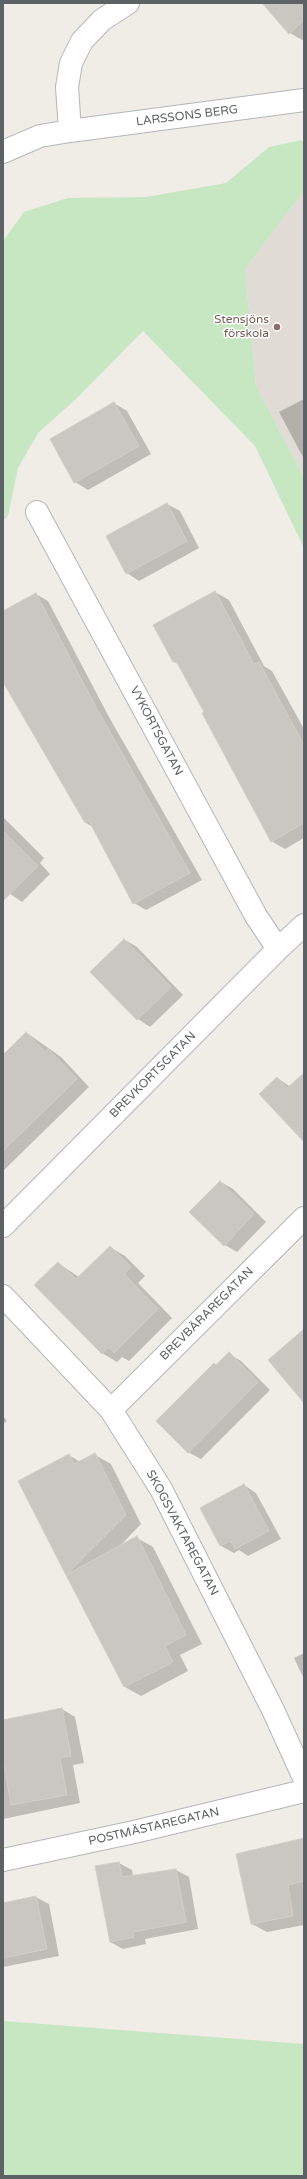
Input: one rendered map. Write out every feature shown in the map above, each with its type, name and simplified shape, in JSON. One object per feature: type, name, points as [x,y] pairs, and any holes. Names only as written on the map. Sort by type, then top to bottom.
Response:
[{"type":"street","points":[[70,131],[67,87],[71,63],[82,42],[102,20],[128,3]]},
{"type":"street","name":"LARSSONS BERG","points":[[3,152],[40,136],[304,100]]},
{"type":"street","name":"VYKORTSGATAN","points":[[37,512],[256,916],[278,949]]},
{"type":"street","name":"BREVKORTSGATAN","points":[[3,1226],[278,949],[304,925]]},
{"type":"street","name":"BREVBÄRAREGATAN","points":[[110,1410],[304,1218]]},
{"type":"street","name":"SKOGSVAKTAREGATAN","points":[[3,1296],[110,1410],[161,1488],[273,1710],[304,1778]]},
{"type":"street","name":"POSTMÄSTAREGATAN","points":[[3,1860],[134,1832],[304,1791]]},
{"type":"shaded area","name":"Stensjöns förskola","points":[[304,191],[304,477],[256,386],[245,269]]},
{"type":"green space","points":[[301,140],[304,142],[304,191],[245,269],[256,386],[304,477],[304,548],[255,446],[143,331],[76,399],[38,433],[18,468],[8,516],[3,521],[3,241],[24,212],[68,198],[146,197],[226,183],[269,147]]},
{"type":"green space","points":[[3,2021],[304,2044],[304,2176],[3,2176]]},
{"type":"building","points":[[262,3],[304,3],[304,20],[289,34]]},
{"type":"building","points":[[114,402],[139,446],[74,483],[50,439]]},
{"type":"building","points":[[167,503],[187,541],[126,574],[106,536]]},
{"type":"building","points":[[215,591],[254,664],[259,662],[304,745],[304,823],[271,842],[202,713],[204,712],[176,661],[173,662],[153,625]]},
{"type":"building","points":[[36,593],[97,709],[190,873],[133,904],[89,821],[85,823],[3,682],[3,611]]},
{"type":"building","points":[[3,831],[38,866],[3,901]]},
{"type":"building","points":[[124,939],[171,987],[137,1020],[90,972]]},
{"type":"building","points":[[26,1032],[45,1052],[48,1049],[77,1079],[3,1151],[3,1055]]},
{"type":"building","points":[[304,1073],[304,1142],[259,1094],[277,1077],[287,1088]]},
{"type":"building","points":[[220,1181],[254,1214],[224,1246],[189,1212]]},
{"type":"building","points":[[110,1246],[131,1267],[124,1274],[158,1309],[114,1353],[108,1347],[102,1354],[34,1285],[58,1262],[76,1279]]},
{"type":"building","points":[[304,1329],[304,1403],[268,1360]]},
{"type":"building","points":[[229,1352],[258,1382],[188,1453],[156,1421],[214,1363],[216,1365]]},
{"type":"building","points":[[95,1453],[126,1515],[66,1575],[18,1481],[69,1454],[74,1464]]},
{"type":"building","points":[[244,1484],[269,1531],[235,1549],[231,1541],[220,1546],[200,1508]]},
{"type":"building","points":[[137,1536],[186,1635],[165,1646],[173,1662],[124,1687],[66,1575]]},
{"type":"building","points":[[62,1708],[71,1756],[60,1758],[67,1795],[11,1805],[3,1758],[3,1720]]},
{"type":"building","points":[[304,1838],[304,1881],[288,1885],[293,1916],[251,1924],[236,1854]]},
{"type":"building","points":[[119,1862],[122,1877],[176,1869],[186,1922],[133,1932],[134,1937],[110,1942],[95,1866]]},
{"type":"building","points":[[36,1896],[47,1949],[3,1958],[3,1903]]},
{"type":"place","name":"Stensjöns förskola","points":[[277,327]]}]
